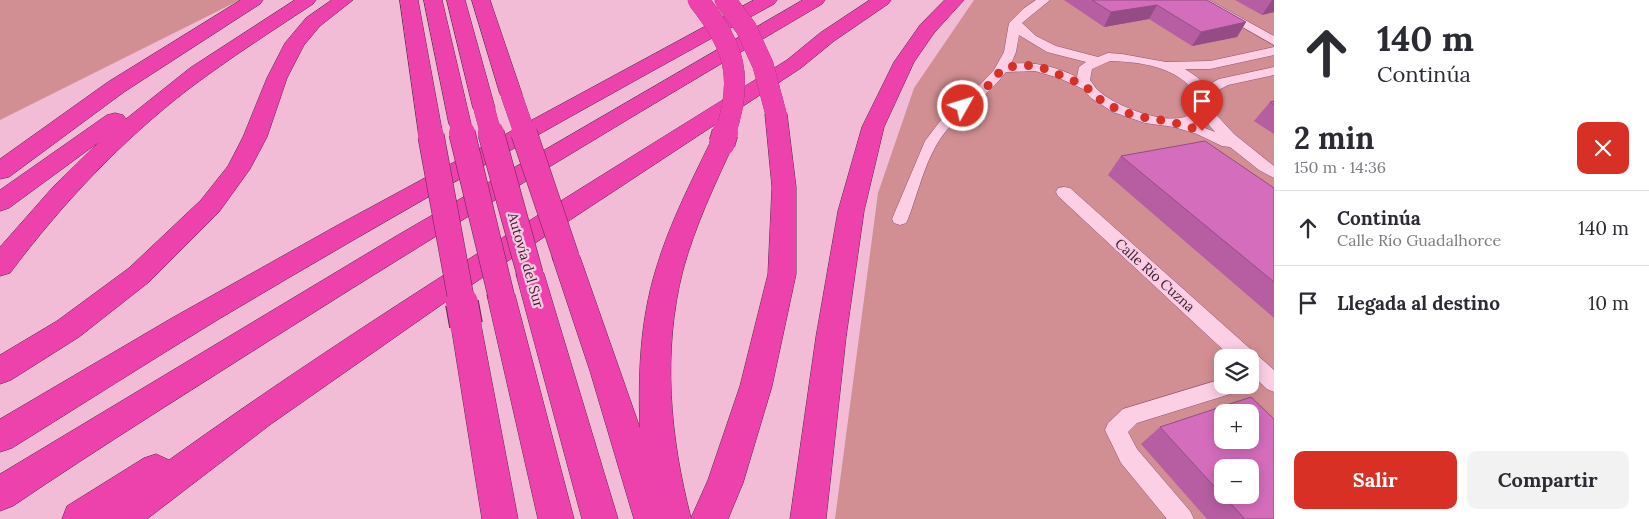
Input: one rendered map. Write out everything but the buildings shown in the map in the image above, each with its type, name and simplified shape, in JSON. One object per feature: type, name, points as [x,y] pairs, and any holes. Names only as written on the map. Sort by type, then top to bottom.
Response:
[{"type":"highway","points":[[0,171],[116,87],[254,0]]},
{"type":"highway","points":[[0,202],[225,45],[307,0]]},
{"type":"highway","points":[[0,266],[50,205],[92,161],[130,126],[182,84],[234,46],[307,0]]},
{"type":"highway","points":[[0,371],[68,328],[140,275],[210,206],[238,169],[255,137],[277,78],[296,43],[313,22],[344,0]]},
{"type":"highway","points":[[409,0],[431,136],[500,519]]},
{"type":"highway","points":[[433,0],[460,124],[556,519]]},
{"type":"highway","name":"Autovía del Sur","points":[[456,0],[530,274],[600,519]]},
{"type":"highway","points":[[481,0],[511,94],[606,371],[652,519]]},
{"type":"highway","points":[[673,519],[666,493],[656,421],[657,334],[665,288],[678,244],[705,177],[722,143],[736,95],[734,65],[722,32],[698,0]]},
{"type":"highway","points":[[709,519],[725,483],[756,386],[782,274],[784,187],[776,114],[763,65],[746,28],[725,0]]},
{"type":"highway","points":[[0,437],[208,311],[591,95],[768,0]]},
{"type":"highway","points":[[0,494],[71,448],[432,225],[625,110],[816,0]]},
{"type":"highway","points":[[80,519],[794,64],[827,37],[882,0]]},
{"type":"highway","points":[[808,519],[830,347],[851,211],[873,127],[904,62],[927,29],[955,0]]},
{"type":"highway","points":[[117,519],[259,414],[434,295]]},
{"type":"highway","points":[[479,400],[482,519]]},
{"type":"street","points":[[900,219],[932,141],[949,118],[990,84],[1002,69],[1008,58],[1015,23],[1027,11],[1044,0]]},
{"type":"street","points":[[1201,0],[1274,40]]},
{"type":"street","points":[[1015,23],[1021,31],[1048,48],[1069,55],[1095,60]]},
{"type":"street","points":[[1084,85],[1081,77],[1082,70],[1087,64],[1108,57],[1127,57],[1164,65],[1187,66],[1210,64],[1274,52]]},
{"type":"street","points":[[1002,69],[1019,65],[1038,66],[1058,73],[1084,85],[1103,102],[1119,110],[1202,131],[1244,152],[1274,173]]},
{"type":"street","points":[[1164,65],[1195,82],[1205,92],[1209,103],[1206,112],[1198,117],[1172,122]]},
{"type":"street","points":[[1205,92],[1224,82],[1274,70]]},
{"type":"street","points":[[1206,112],[1218,127],[1244,152]]},
{"type":"street","name":"Calle Río Cuzna","points":[[1064,192],[1236,349]]},
{"type":"street","points":[[1182,519],[1129,456],[1116,430],[1130,416],[1214,391]]},
{"type":"shaded area","points":[[0,0],[240,0],[0,120]]},
{"type":"shaded area","points":[[974,0],[1274,0],[1274,519],[835,519],[878,193],[914,88]]},
{"type":"route","points":[[963,106],[990,84],[1002,69],[1019,65],[1038,66],[1084,85],[1103,102],[1119,110],[1136,116],[1172,122],[1202,131]]}]
